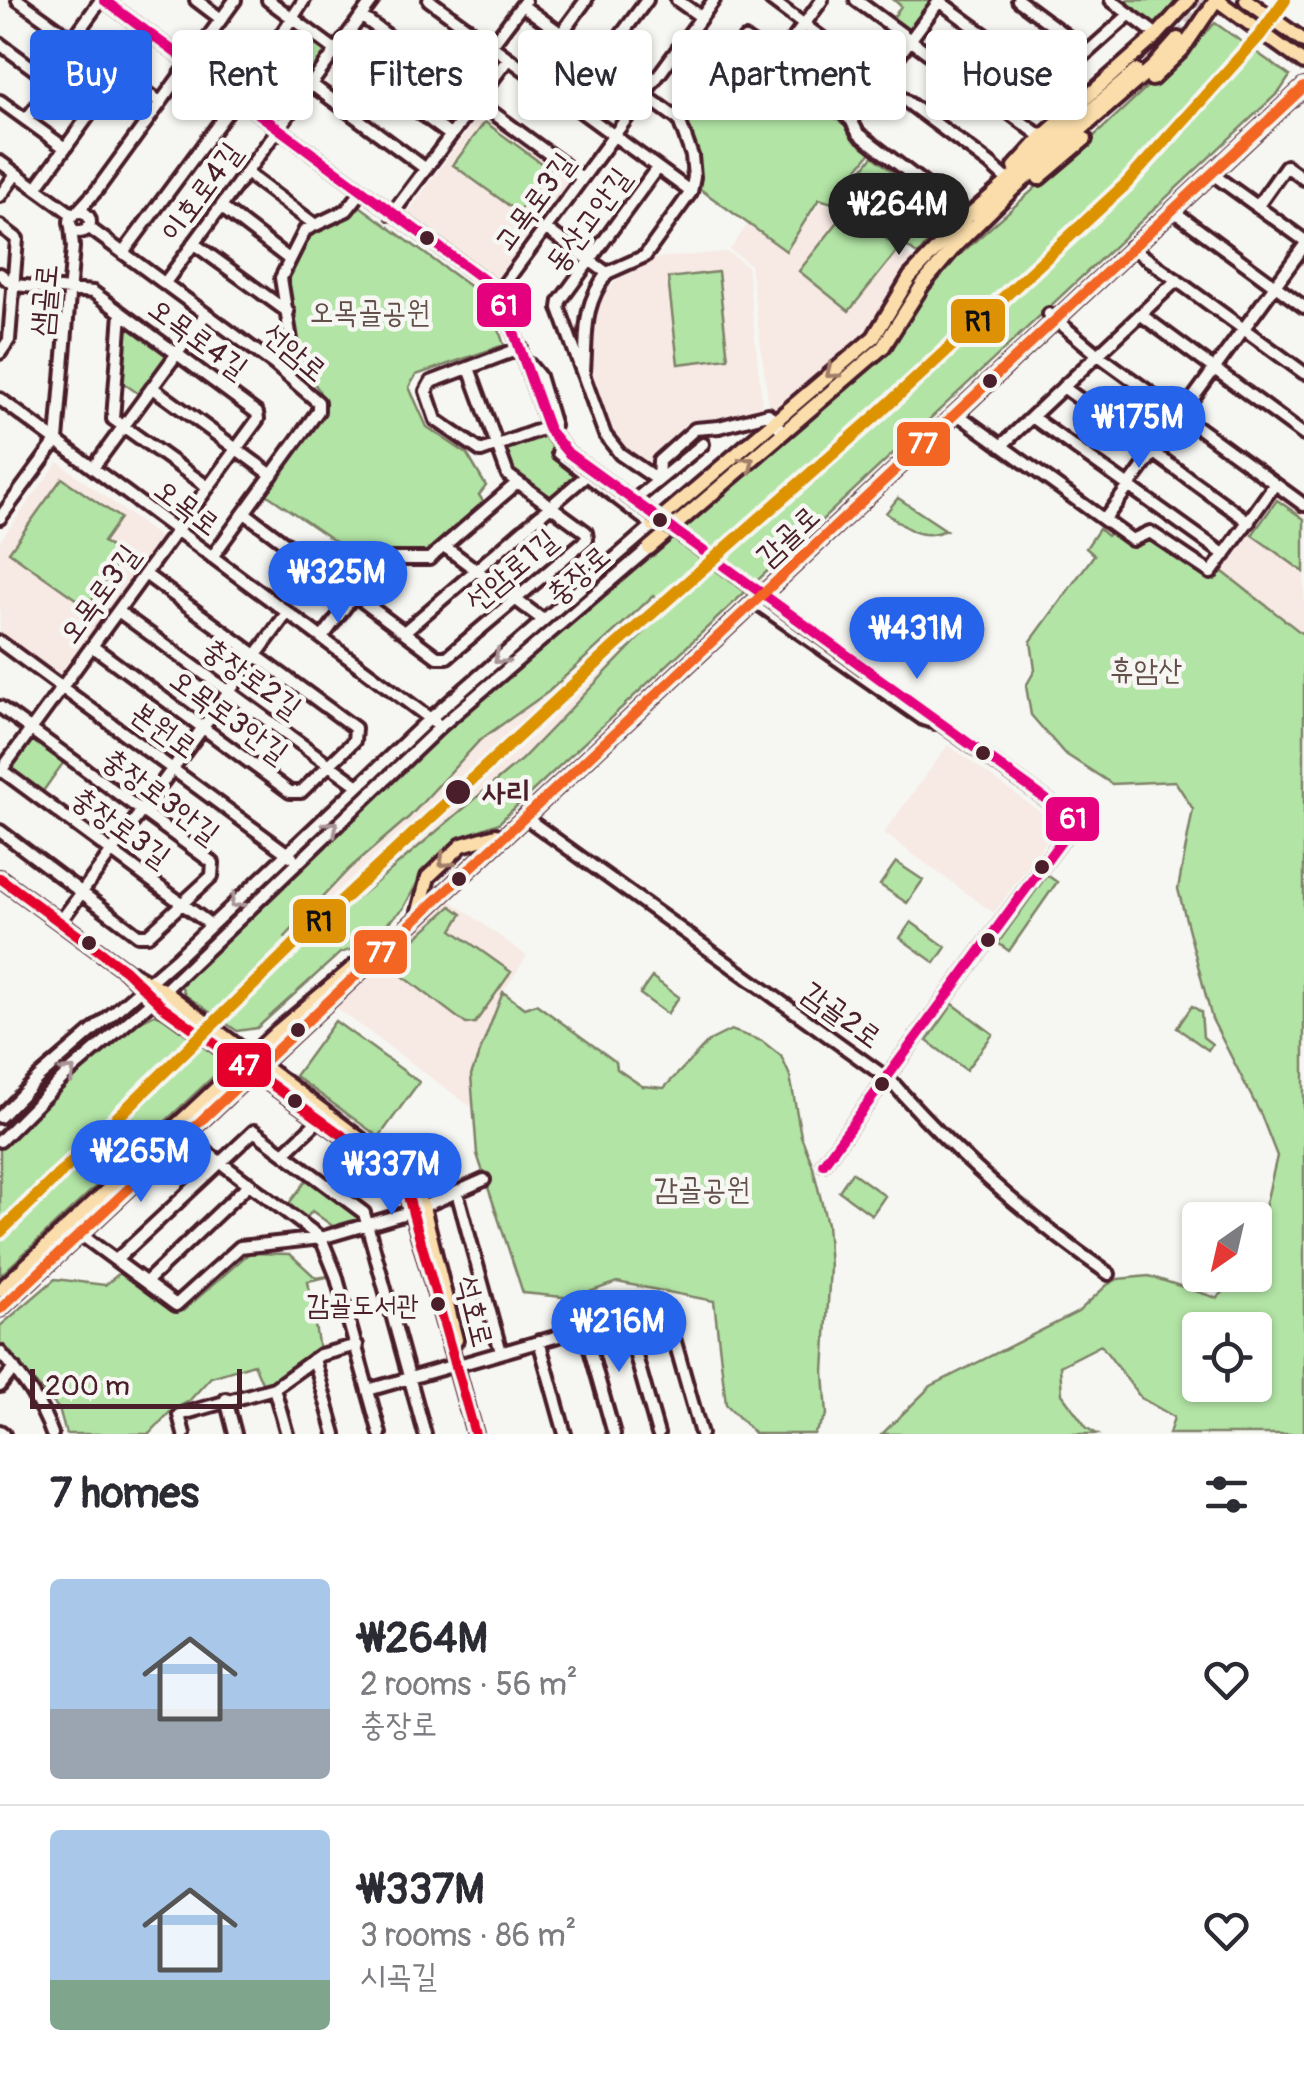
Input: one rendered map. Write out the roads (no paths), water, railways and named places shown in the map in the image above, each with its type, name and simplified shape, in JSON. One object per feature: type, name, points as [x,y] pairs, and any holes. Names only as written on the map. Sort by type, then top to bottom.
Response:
[{"type":"main road","points":[[1185,4],[1157,35],[1016,165],[1012,184],[1033,184],[1154,78],[1182,50],[1217,0],[1304,63]]},
{"type":"main road","points":[[1246,0],[1304,42]]},
{"type":"main road","name":"충장로","points":[[648,548],[664,525],[774,421],[874,337],[910,277],[966,217],[1120,97],[1176,36]]},
{"type":"main road","name":"감골로","points":[[0,1309],[184,1135],[252,1063],[496,835],[956,413],[1052,317],[1295,100],[1304,76]]},
{"type":"main road","name":"감골로","points":[[0,1290],[526,818],[1052,317],[1295,100],[1304,87]]},
{"type":"main road","name":"충장로","points":[[664,525],[784,433],[883,347],[923,284],[1012,184]]},
{"type":"main road","points":[[0,878],[163,998]]},
{"type":"main road","name":"석호로","points":[[163,998],[401,1170],[418,1209],[474,1434]]},
{"type":"main road","name":"석호로","points":[[252,1063],[392,1176],[418,1209]]},
{"type":"main road","name":"석호로","points":[[458,1364],[484,1434]]},
{"type":"street","points":[[18,0],[58,30]]},
{"type":"street","points":[[84,30],[102,0],[172,50]]},
{"type":"street","points":[[196,0],[222,18]]},
{"type":"street","points":[[213,30],[235,0]]},
{"type":"street","points":[[268,0],[333,49]]},
{"type":"street","points":[[284,30],[304,0]]},
{"type":"street","name":"이호로4길","points":[[351,30],[373,0]]},
{"type":"street","name":"동산고안길","points":[[429,0],[469,30]]},
{"type":"street","points":[[564,30],[586,0]]},
{"type":"street","points":[[625,30],[647,0]]},
{"type":"street","points":[[677,0],[701,17]]},
{"type":"street","name":"고목로3길","points":[[652,84],[714,0]]},
{"type":"street","points":[[771,0],[813,30]]},
{"type":"street","points":[[800,30],[822,0]]},
{"type":"street","points":[[856,0],[870,4],[926,52]]},
{"type":"street","points":[[906,45],[939,0],[979,30]]},
{"type":"street","points":[[1018,0],[1088,52],[1130,14]]},
{"type":"street","points":[[1111,0],[1157,35]]},
{"type":"street","points":[[498,37],[524,3],[556,30]]},
{"type":"street","points":[[361,16],[381,30]]},
{"type":"street","points":[[0,44],[30,67]]},
{"type":"street","name":"동산고안길","points":[[498,51],[690,192]]},
{"type":"street","name":"이호로4길","points":[[313,83],[333,55]]},
{"type":"street","points":[[498,72],[508,59]]},
{"type":"street","points":[[73,218],[172,85]]},
{"type":"street","points":[[313,87],[426,169]]},
{"type":"street","points":[[152,97],[160,102]]},
{"type":"street","points":[[906,101],[1012,184]]},
{"type":"street","points":[[0,102],[65,148]]},
{"type":"street","points":[[498,114],[582,178]]},
{"type":"street","points":[[26,120],[30,115]]},
{"type":"street","points":[[36,188],[85,120]]},
{"type":"street","points":[[123,253],[221,120]]},
{"type":"street","points":[[266,120],[499,290],[548,430],[568,453],[1076,821],[823,1164]]},
{"type":"street","name":"이호로4길","points":[[164,284],[285,120]]},
{"type":"street","points":[[430,120],[450,135]]},
{"type":"street","points":[[392,214],[462,120]]},
{"type":"street","name":"고목로3길","points":[[499,290],[626,120]]},
{"type":"street","points":[[584,374],[592,294],[607,273],[644,256],[690,192],[694,177],[692,156],[680,120]]},
{"type":"street","points":[[851,120],[858,132],[966,217]]},
{"type":"street","points":[[1018,120],[1042,138]]},
{"type":"street","points":[[0,162],[73,218],[75,230],[87,225]]},
{"type":"street","points":[[1257,207],[1286,166],[1304,179]]},
{"type":"street","name":"동산고안길","points":[[657,168],[560,301],[559,308],[605,435],[620,454],[658,480]]},
{"type":"street","points":[[246,173],[314,224]]},
{"type":"street","points":[[1105,519],[1304,243],[1211,173]]},
{"type":"street","points":[[0,196],[16,174]]},
{"type":"street","points":[[73,248],[87,225],[96,190]]},
{"type":"street","points":[[274,364],[291,340],[281,278],[305,230],[347,210],[362,191]]},
{"type":"street","points":[[220,207],[290,260]]},
{"type":"street","points":[[1172,210],[1304,307]]},
{"type":"street","points":[[73,218],[84,214],[87,225]]},
{"type":"street","name":"샘골로","points":[[56,440],[73,218]]},
{"type":"street","name":"선암로","points":[[87,225],[315,396],[318,411],[212,557]]},
{"type":"street","points":[[0,226],[17,239],[14,284],[0,353]]},
{"type":"street","points":[[545,228],[607,273]]},
{"type":"street","points":[[193,243],[288,312]]},
{"type":"street","points":[[1131,248],[1304,372]]},
{"type":"street","points":[[0,274],[14,284]]},
{"type":"street","points":[[1001,446],[1177,280]]},
{"type":"street","name":"오목로4길","points":[[14,284],[93,292],[257,413],[258,419],[176,530]]},
{"type":"street","points":[[121,312],[111,414],[208,487]]},
{"type":"street","points":[[93,468],[206,314]]},
{"type":"street","points":[[1140,314],[1304,435]]},
{"type":"street","points":[[1052,317],[1304,505]]},
{"type":"street","points":[[523,354],[469,368],[426,386],[436,420],[481,451],[542,429]]},
{"type":"street","points":[[523,354],[525,375],[542,429],[560,456],[664,525]]},
{"type":"street","points":[[523,354],[539,376],[554,426],[562,439],[572,451],[637,498],[664,525]]},
{"type":"street","name":"선암로1길","points":[[245,513],[404,632],[438,656],[446,657],[586,539],[586,532],[508,475],[469,368]]},
{"type":"street","points":[[1063,387],[1250,522]]},
{"type":"street","points":[[153,388],[272,475]]},
{"type":"street","name":"오목로","points":[[0,399],[435,723]]},
{"type":"street","points":[[956,413],[1132,540],[1150,532],[1211,574],[1276,484]]},
{"type":"street","points":[[658,480],[659,461],[695,429],[768,414],[784,433]]},
{"type":"street","points":[[1032,417],[1225,555]]},
{"type":"street","points":[[0,518],[56,440]]},
{"type":"street","points":[[637,498],[702,444]]},
{"type":"street","points":[[404,632],[588,474]]},
{"type":"street","points":[[322,638],[384,559],[429,559],[518,483]]},
{"type":"street","name":"충장로","points":[[0,1117],[39,1078],[292,857],[543,620],[664,525]]},
{"type":"street","name":"오목로3길","points":[[0,770],[176,530]]},
{"type":"street","points":[[444,546],[543,620]]},
{"type":"street","name":"충장로","points":[[0,1141],[65,1076],[163,998],[357,785],[648,548]]},
{"type":"street","name":"오목로3안길","points":[[92,646],[290,792],[301,792],[354,741],[354,728],[145,574]]},
{"type":"street","points":[[757,596],[923,720],[946,726]]},
{"type":"street","name":"충장로2길","points":[[118,610],[357,785]]},
{"type":"street","points":[[60,922],[287,613]]},
{"type":"street","name":"본원로","points":[[0,642],[292,857]]},
{"type":"street","name":"충장로3안길","points":[[0,707],[212,863],[212,876],[148,935],[138,935],[0,831]]},
{"type":"street","name":"충장로3길","points":[[0,770],[211,926]]},
{"type":"street","name":"감골2로","points":[[526,818],[887,1078],[929,1124],[1018,1208],[1109,1274]]},
{"type":"street","points":[[284,1152],[320,1119]]},
{"type":"street","points":[[116,1260],[254,1131],[364,1213],[425,1434]]},
{"type":"street","points":[[184,1135],[321,1238],[336,1275],[380,1434]]},
{"type":"street","points":[[80,1234],[176,1305],[240,1246],[321,1238],[418,1209],[484,1180]]},
{"type":"street","points":[[146,1282],[250,1184]]},
{"type":"street","points":[[457,1192],[502,1352]]},
{"type":"street","points":[[368,1390],[660,1307],[666,1310],[702,1434]]},
{"type":"street","points":[[625,1316],[658,1434]]},
{"type":"street","points":[[584,1328],[614,1434]]},
{"type":"street","points":[[539,1341],[566,1434]]},
{"type":"street","points":[[184,1434],[179,1415],[274,1388],[314,1360],[356,1345]]},
{"type":"street","points":[[0,1352],[44,1413],[52,1434]]},
{"type":"street","points":[[314,1360],[335,1434]]},
{"type":"street","points":[[0,1386],[14,1368]]},
{"type":"street","points":[[274,1388],[286,1434]]},
{"type":"street","points":[[226,1399],[235,1434]]},
{"type":"tunnel","points":[[1178,39],[1208,0]]},
{"type":"place","name":"사리","points":[[458,792]]},
{"type":"place","name":"감골도서관","points":[[438,1304]]},
{"type":"park label","name":"오목골공원","points":[[370,312]]},
{"type":"park label","name":"휴암산","points":[[1146,670]]},
{"type":"park label","name":"감골공원","points":[[702,1189]]}]
